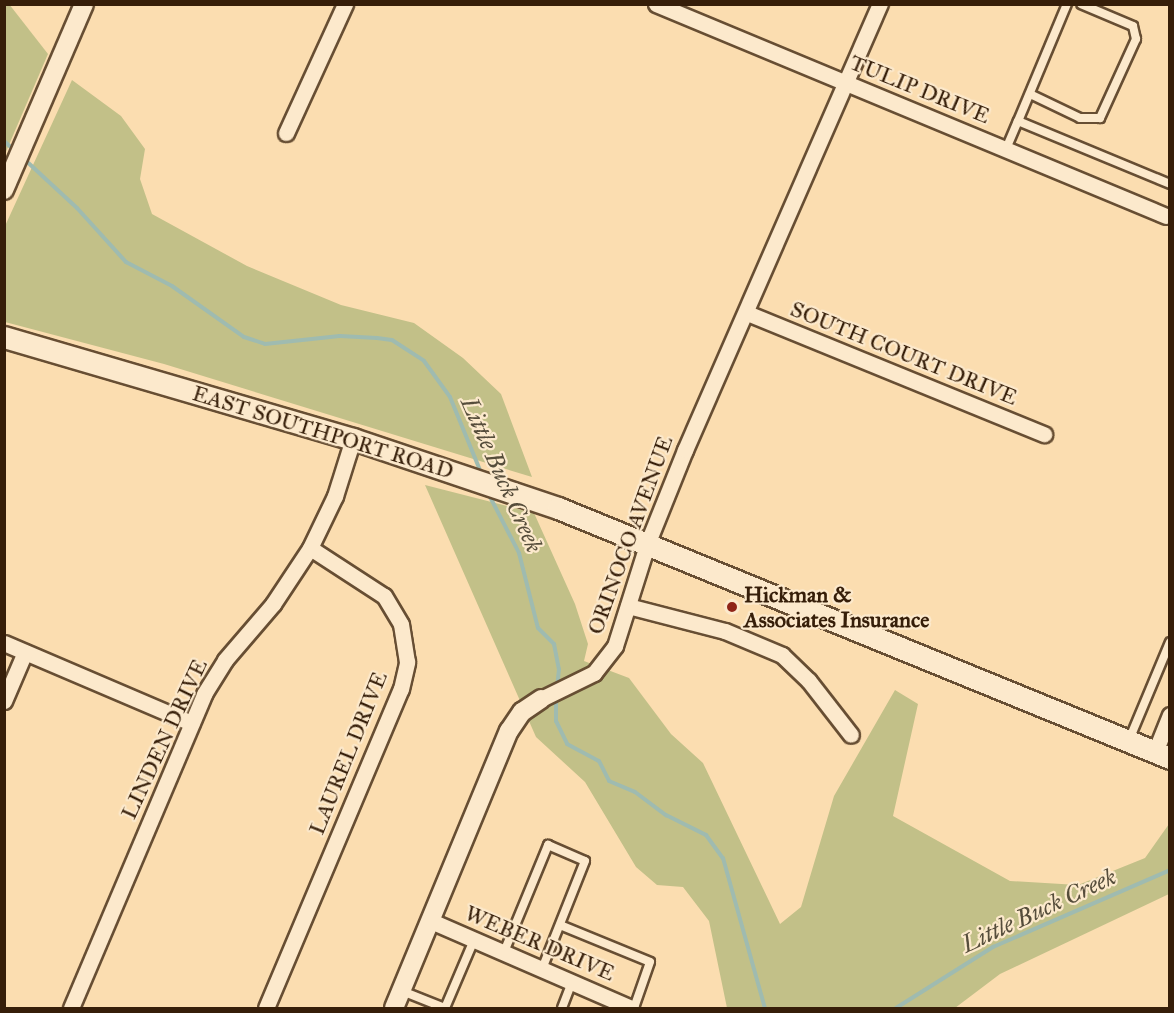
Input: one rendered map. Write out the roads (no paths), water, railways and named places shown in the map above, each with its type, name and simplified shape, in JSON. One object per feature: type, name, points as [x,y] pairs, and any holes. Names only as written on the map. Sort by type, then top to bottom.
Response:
[{"type":"main road","name":"EAST SOUTHPORT ROAD","points":[[4,338],[353,439],[462,474],[648,542],[1162,755]]},
{"type":"street","points":[[7,185],[84,4]]},
{"type":"street","points":[[286,133],[345,4]]},
{"type":"street","name":"TULIP DRIVE","points":[[656,4],[1166,216]]},
{"type":"street","name":"ORINOCO AVENUE","points":[[394,1008],[509,731],[522,712],[541,699],[586,679],[610,655],[648,542],[880,4]]},
{"type":"street","name":"SOUTH COURT DRIVE","points":[[747,313],[1044,434]]},
{"type":"street","name":"LINDEN DRIVE","points":[[71,1008],[192,723],[219,669],[273,604],[310,549],[335,496],[353,439]]},
{"type":"street","name":"LAUREL DRIVE","points":[[266,1008],[401,689],[407,662],[401,624],[384,596],[310,549]]},
{"type":"street","points":[[628,606],[725,631],[782,655],[809,681],[851,735]]},
{"type":"street","points":[[4,643],[192,723]]},
{"type":"street","points":[[4,701],[25,652]]},
{"type":"street","points":[[1162,755],[1170,716]]},
{"type":"street","name":"WEBER DRIVE","points":[[431,921],[633,1008]]},
{"type":"lane","points":[[1006,149],[1067,4]]},
{"type":"lane","points":[[1030,94],[1080,118],[1100,118],[1136,39],[1132,26],[1081,4]]},
{"type":"lane","points":[[1018,122],[1170,184]]},
{"type":"lane","points":[[1129,741],[1170,642]]},
{"type":"lane","points":[[504,952],[548,845],[585,861],[542,969]]},
{"type":"lane","points":[[560,925],[650,962],[633,1008]]},
{"type":"lane","points":[[402,991],[445,1008],[474,940]]},
{"type":"lane","points":[[562,1008],[573,982]]},
{"type":"waterway","name":"Little Buck Creek","points":[[4,141],[15,151]]},
{"type":"waterway","name":"Little Buck Creek","points":[[23,158],[77,208],[126,262],[172,286],[244,337],[265,344],[340,336],[377,338],[392,340],[424,361],[450,397],[482,475]]},
{"type":"waterway","name":"Little Buck Creek","points":[[487,491],[519,553],[538,628],[554,644],[559,669],[557,687]]},
{"type":"waterway","name":"Little Buck Creek","points":[[556,695],[556,721],[567,744],[599,761],[609,781],[635,792],[666,815],[706,835],[723,858],[765,1008]]},
{"type":"waterway","name":"Little Buck Creek","points":[[896,1008],[993,947],[1170,870]]},
{"type":"place","name":"Hickman & Associates Insurance","points":[[732,607]]}]
